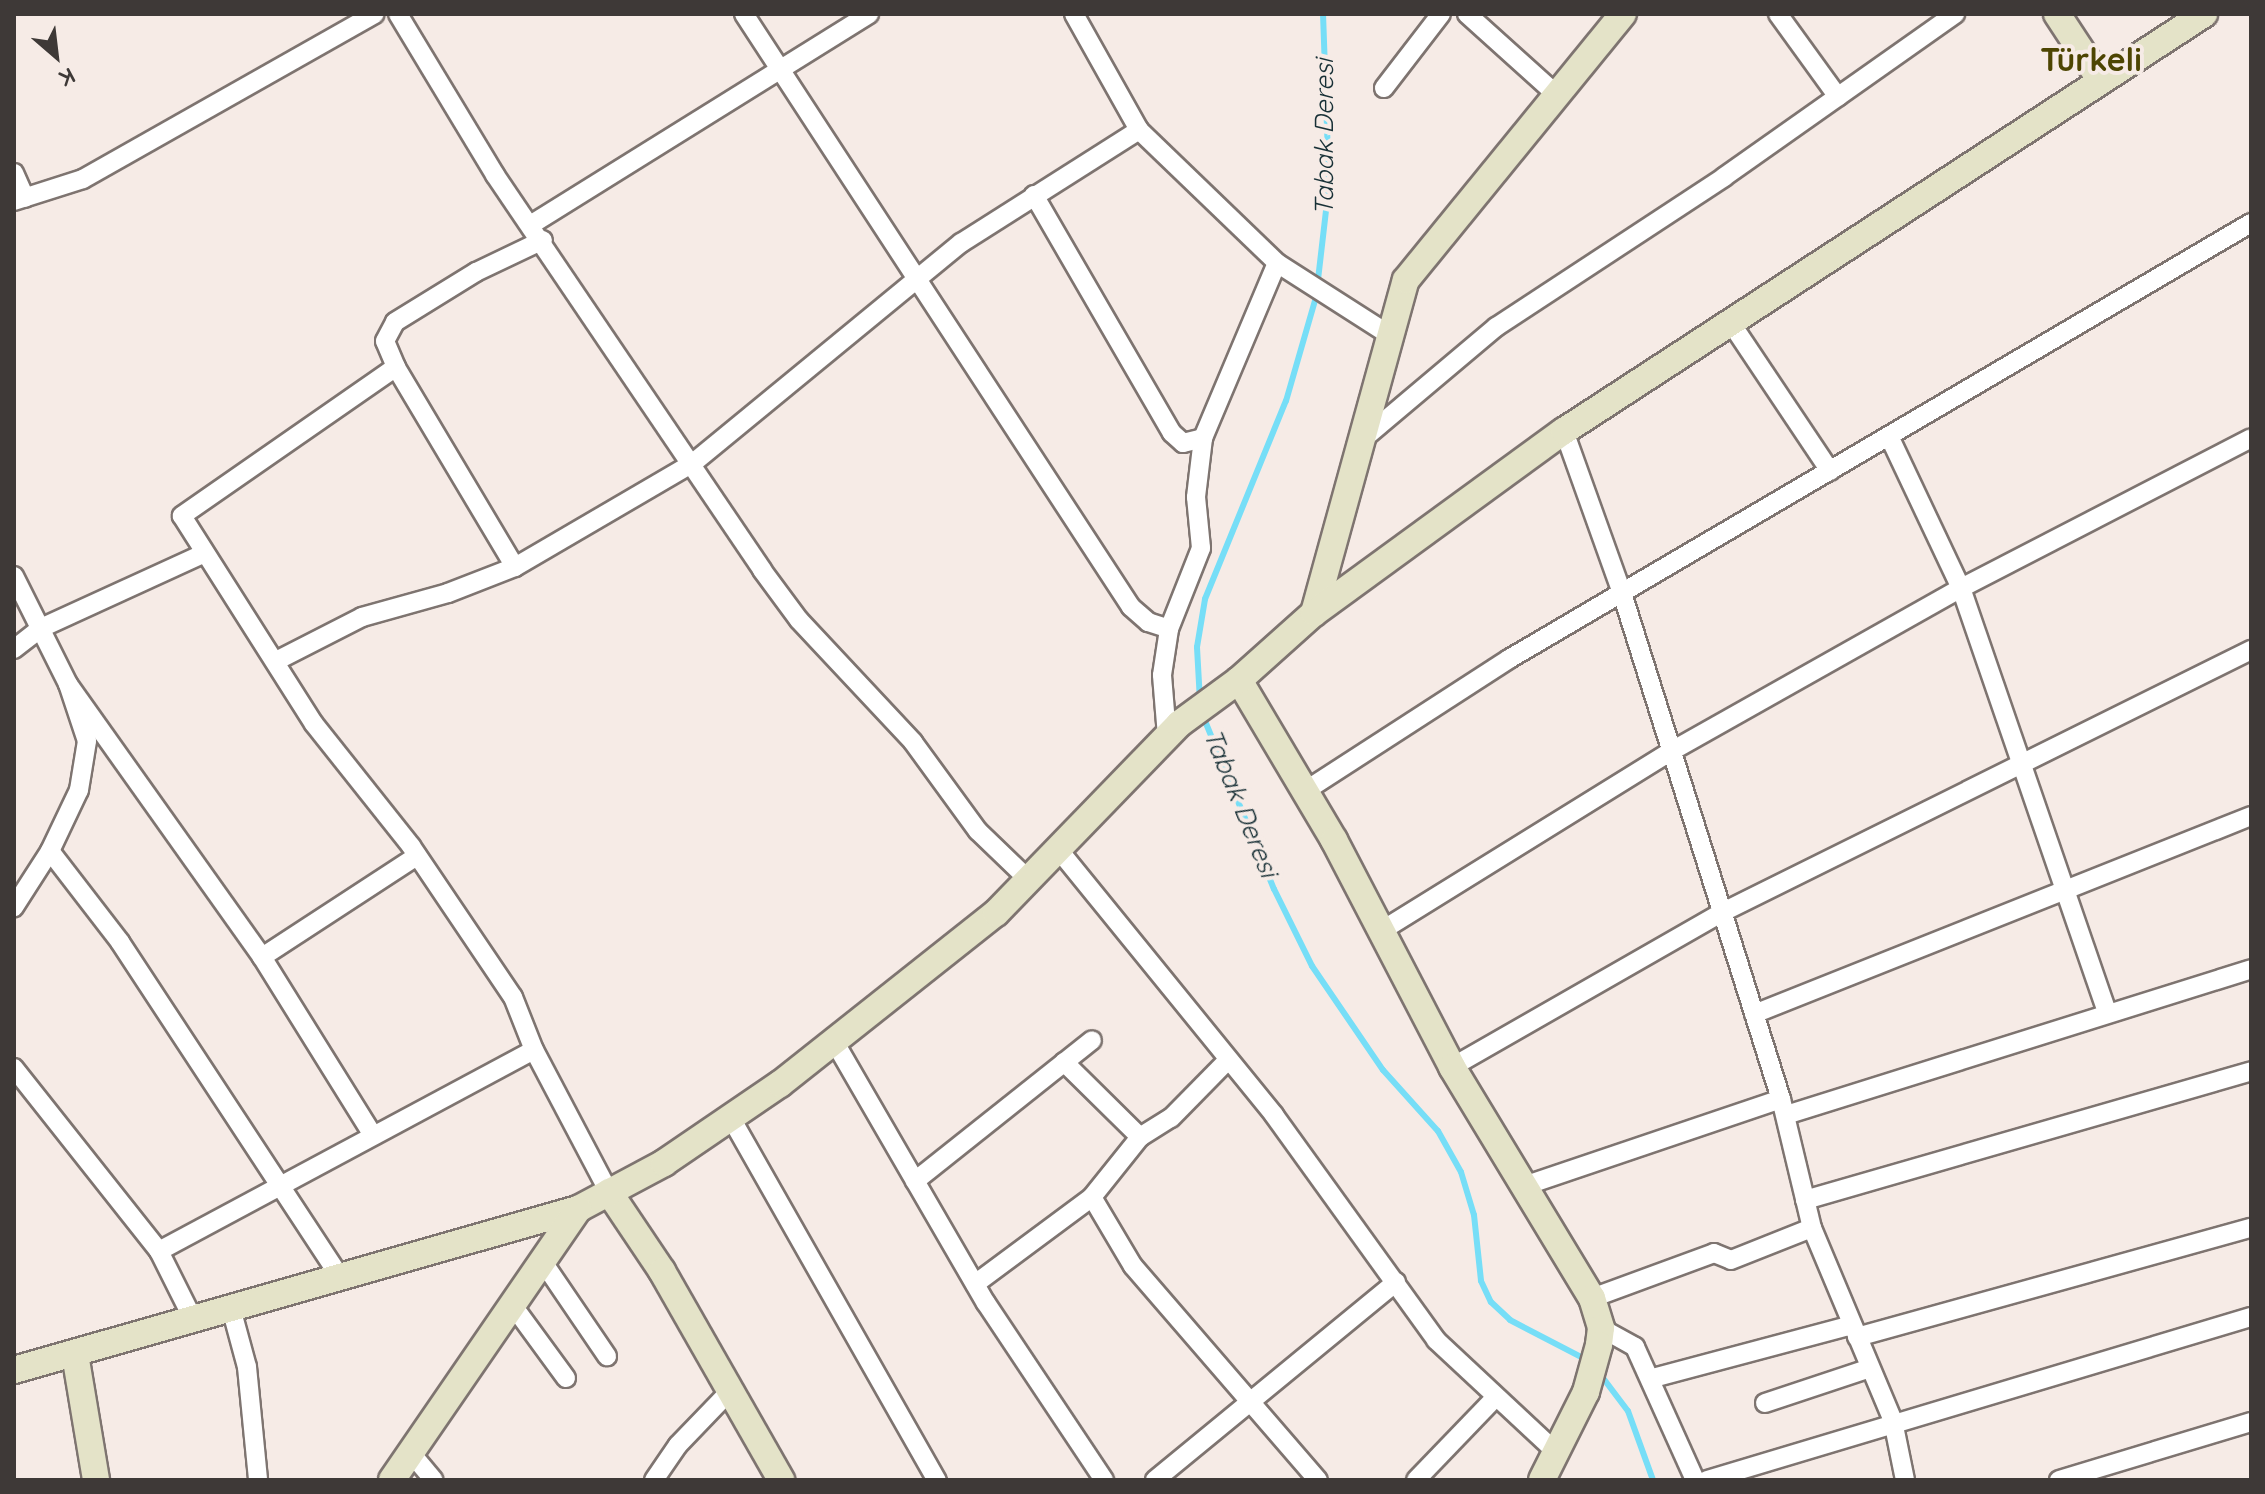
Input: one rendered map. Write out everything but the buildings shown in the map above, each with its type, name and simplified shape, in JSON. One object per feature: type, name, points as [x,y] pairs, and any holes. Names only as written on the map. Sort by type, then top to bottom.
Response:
[{"type":"street","points":[[14,173],[20,199],[83,179],[375,14]]},
{"type":"street","points":[[398,14],[495,175],[543,240],[799,620],[913,742],[978,831],[1029,880]]},
{"type":"street","points":[[744,14],[1131,607],[1148,622],[1169,629]]},
{"type":"street","points":[[532,224],[869,14]]},
{"type":"street","points":[[1074,14],[1139,130],[1277,263],[1391,336]]},
{"type":"street","points":[[1384,88],[1441,14]]},
{"type":"street","points":[[1467,14],[1557,95]]},
{"type":"street","points":[[1314,613],[1406,280],[1623,14]]},
{"type":"street","points":[[1778,14],[1838,97]]},
{"type":"street","points":[[1363,439],[1496,327],[1838,97],[1955,14]]},
{"type":"street","points":[[2057,14],[2101,81]]},
{"type":"street","points":[[14,1370],[578,1209],[664,1163],[731,1118],[834,1041],[996,913],[1173,730],[1231,685],[1314,613],[1564,431],[2204,14]]},
{"type":"street","points":[[278,660],[362,617],[448,593],[515,567],[693,463],[961,243],[1139,130]]},
{"type":"street","points":[[1034,195],[1172,433],[1183,443],[1203,438]]},
{"type":"street","points":[[1305,791],[1622,593],[2251,223]]},
{"type":"street","points":[[515,567],[396,367],[385,341],[395,322],[476,272],[543,240]]},
{"type":"street","points":[[1173,730],[1162,675],[1169,629],[1201,548],[1196,497],[1203,438],[1277,263]]},
{"type":"street","points":[[1731,323],[1830,471]]},
{"type":"street","points":[[396,367],[182,516],[278,660],[314,724],[417,856],[513,997],[534,1050],[609,1192],[662,1271],[728,1393],[781,1480]]},
{"type":"street","points":[[1564,431],[1622,593],[1783,1107],[1812,1228],[1893,1421],[1905,1480]]},
{"type":"street","points":[[1889,436],[1961,588],[2018,766],[2107,1013]]},
{"type":"street","points":[[1381,931],[1670,752],[1961,588],[2251,438]]},
{"type":"street","points":[[14,649],[41,628],[205,553]]},
{"type":"street","points":[[14,576],[68,684],[87,741],[79,790],[50,851],[14,907]]},
{"type":"street","points":[[1452,1067],[1721,913],[2251,650]]},
{"type":"street","points":[[68,684],[262,957],[373,1135]]},
{"type":"street","points":[[1231,685],[1305,791],[1452,1067],[1592,1298],[1600,1336],[1586,1392],[1542,1480]]},
{"type":"street","points":[[1754,1014],[2251,816]]},
{"type":"street","points":[[1058,849],[1228,1060],[1396,1282],[1436,1340],[1556,1452]]},
{"type":"street","points":[[50,851],[120,942],[276,1185],[339,1275]]},
{"type":"street","points":[[262,957],[417,856]]},
{"type":"street","points":[[1524,1186],[2251,969]]},
{"type":"street","points":[[915,1181],[1092,1040]]},
{"type":"street","points":[[834,1041],[975,1284],[1104,1480]]},
{"type":"street","points":[[159,1251],[276,1185],[534,1050]]},
{"type":"street","points":[[975,1284],[1092,1197],[1140,1137],[1171,1118],[1228,1060]]},
{"type":"street","points":[[1064,1062],[1140,1137]]},
{"type":"street","points":[[14,1068],[159,1251],[193,1319]]},
{"type":"street","points":[[1805,1200],[2251,1071]]},
{"type":"street","points":[[731,1118],[937,1480]]},
{"type":"street","points":[[1092,1197],[1133,1266],[1318,1480]]},
{"type":"street","points":[[392,1480],[514,1307],[578,1209]]},
{"type":"street","points":[[1592,1298],[1714,1253],[1731,1260],[1812,1228]]},
{"type":"street","points":[[1653,1378],[1855,1331],[2251,1228]]},
{"type":"street","points":[[543,1262],[607,1356]]},
{"type":"street","points":[[1155,1480],[1251,1404],[1269,1383],[1365,1313],[1396,1282]]},
{"type":"street","points":[[514,1307],[566,1378]]},
{"type":"street","points":[[231,1308],[247,1367],[258,1480]]},
{"type":"street","points":[[1707,1480],[1893,1421],[2251,1317]]},
{"type":"street","points":[[1600,1336],[1627,1338],[1653,1378],[1695,1480]]},
{"type":"street","points":[[75,1354],[96,1480]]},
{"type":"street","points":[[1765,1403],[1870,1368]]},
{"type":"street","points":[[654,1480],[678,1445],[728,1393]]},
{"type":"street","points":[[1416,1480],[1495,1398]]},
{"type":"street","points":[[2059,1480],[2251,1422]]},
{"type":"street","points":[[411,1453],[434,1480]]},
{"type":"waterway","name":"Tabak Deresi","points":[[1200,701],[1197,647],[1205,599],[1286,401],[1316,297],[1329,185],[1323,14]]},
{"type":"waterway","name":"Tabak Deresi","points":[[1203,716],[1274,889],[1312,966],[1383,1070],[1438,1131],[1461,1172],[1474,1215],[1481,1281],[1491,1302],[1510,1320],[1587,1360]]},
{"type":"waterway","name":"Tabak Deresi","points":[[1600,1374],[1628,1411],[1653,1480]]},
{"type":"district","name":"Türkeli","points":[[2091,59]]}]
